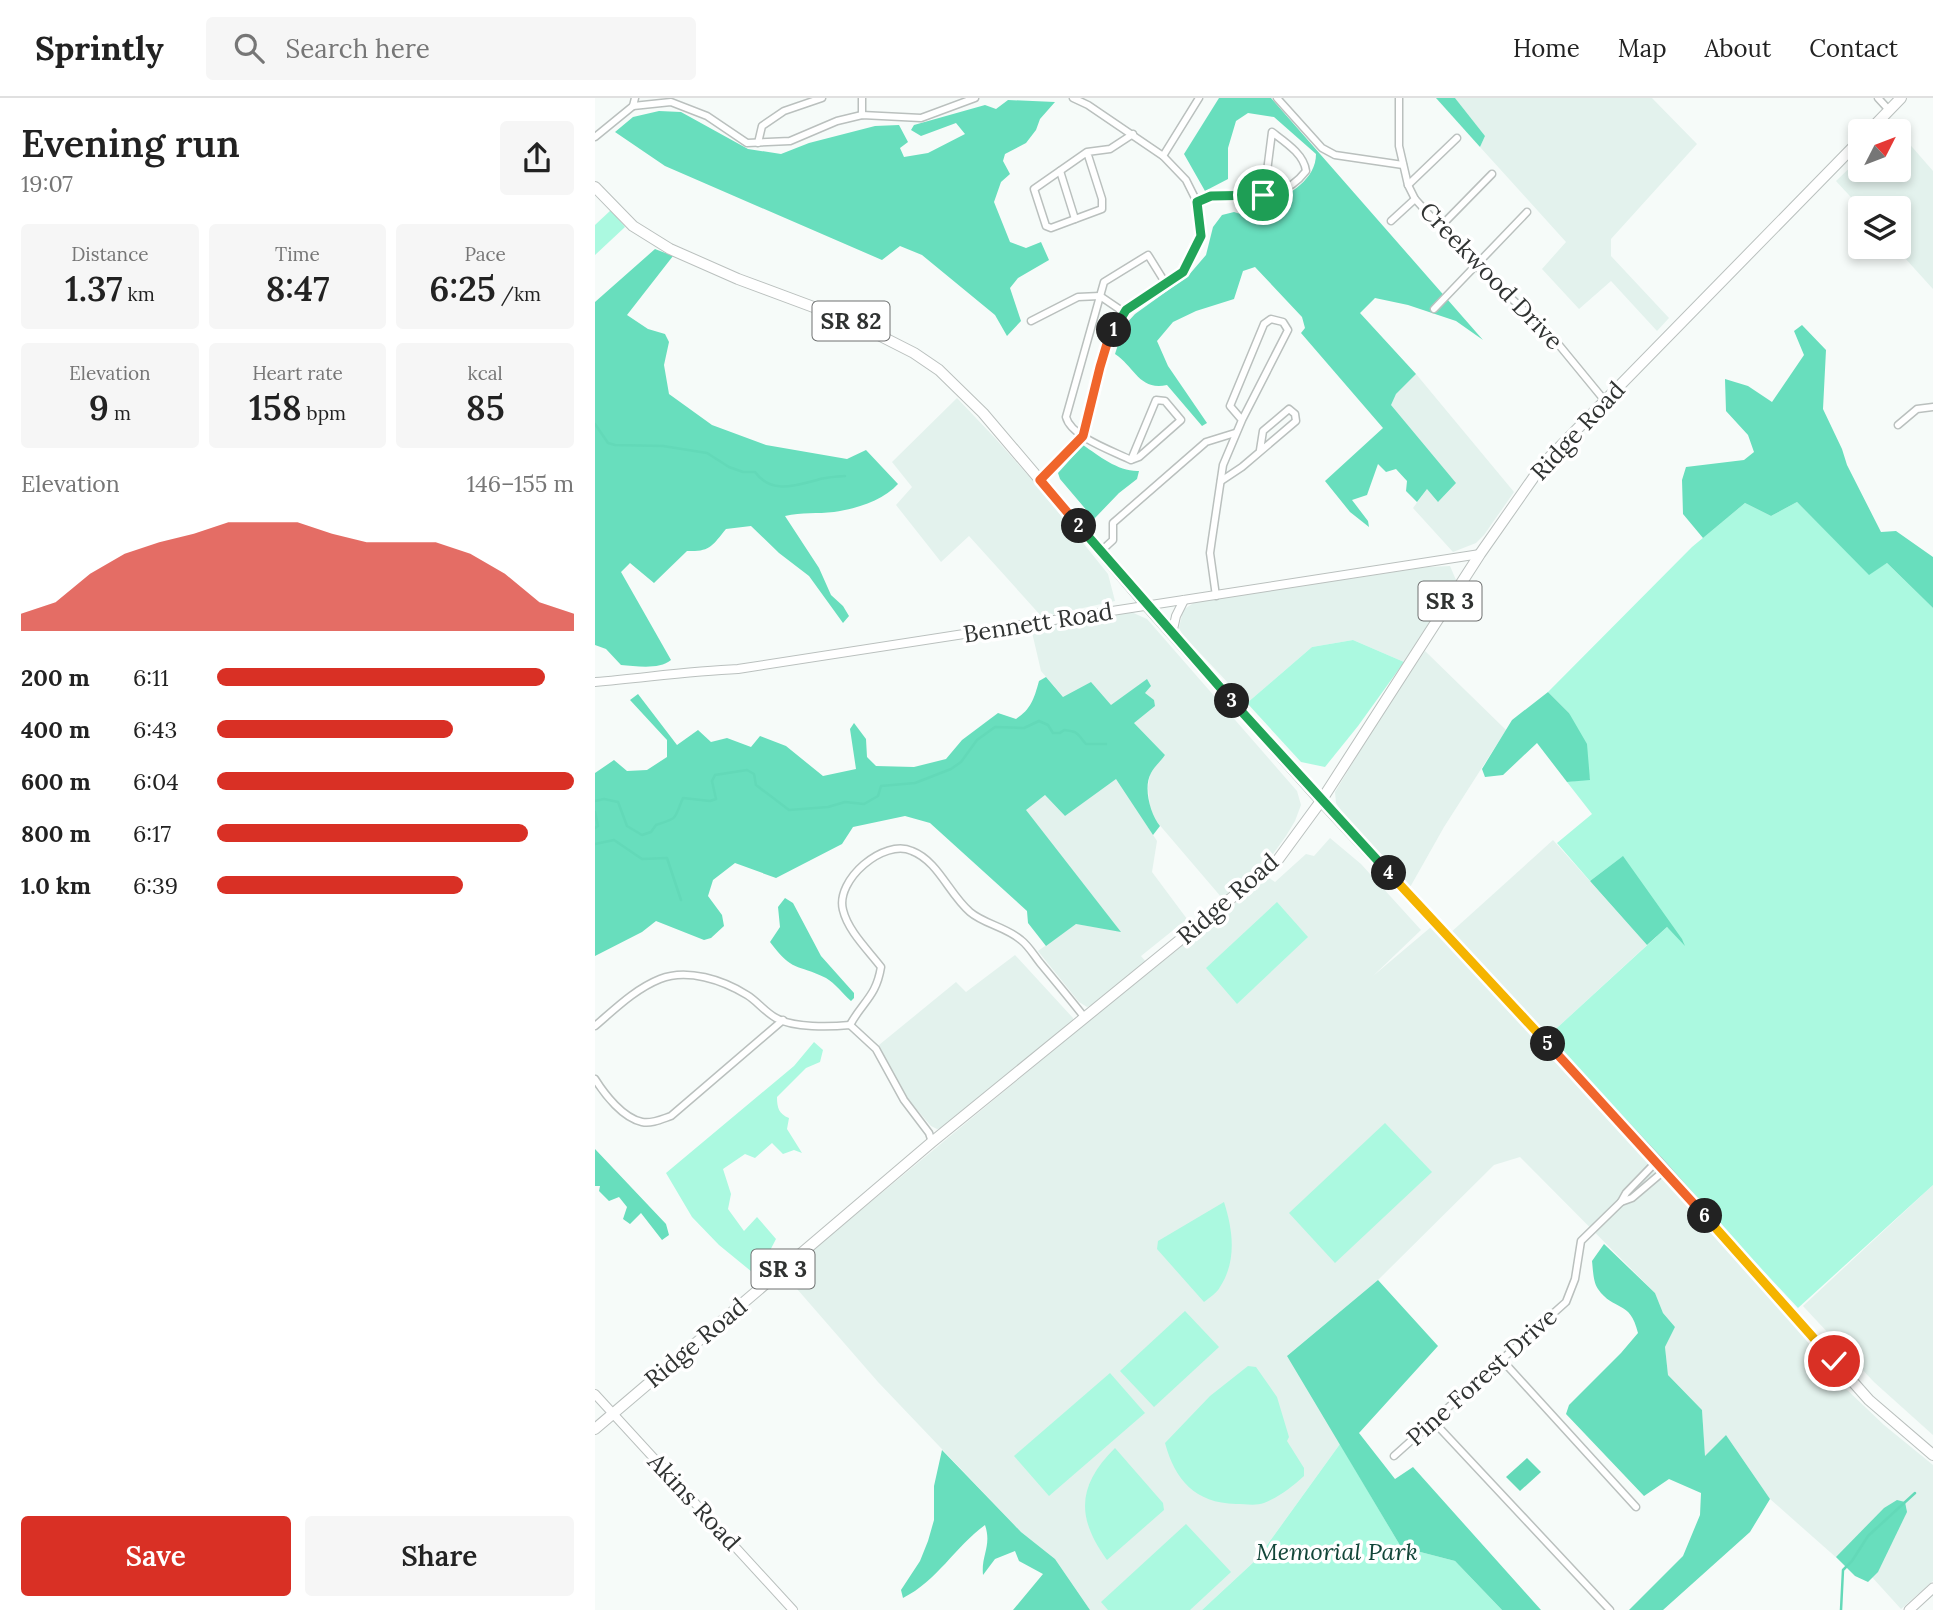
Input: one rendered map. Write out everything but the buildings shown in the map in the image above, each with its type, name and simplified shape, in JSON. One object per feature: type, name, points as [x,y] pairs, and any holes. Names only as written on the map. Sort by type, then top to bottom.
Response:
[{"type":"main road","points":[[1880,119],[1901,98]]},
{"type":"main road","name":"Ridge Road","points":[[595,1429],[932,1142],[1277,861],[1321,800],[1480,554],[1543,464],[1848,152]]},
{"type":"main road","name":"SR 82","points":[[595,187],[633,226],[670,249],[737,279],[851,321],[914,353],[961,390],[1147,606],[1321,800],[1657,1161],[1868,1399],[1933,1455]]},
{"type":"main road","points":[[1909,1610],[1933,1588]]},
{"type":"street","points":[[758,143],[762,126],[784,111],[822,98]]},
{"type":"street","points":[[862,98],[862,115]]},
{"type":"street","points":[[595,137],[634,102],[670,102],[707,116],[747,143],[758,143],[790,141],[837,121],[862,115],[921,118],[975,98]]},
{"type":"street","points":[[1040,480],[1083,436],[1109,337],[1125,313],[1183,272],[1201,236],[1197,202],[1186,180],[1163,156],[1076,98]]},
{"type":"street","points":[[1163,156],[1199,98]]},
{"type":"street","points":[[1277,98],[1322,148],[1335,155],[1403,164]]},
{"type":"street","name":"Creekwood Drive","points":[[1399,98],[1399,146],[1408,185],[1415,199],[1475,265],[1550,334],[1605,401]]},
{"type":"street","points":[[1878,98],[1889,110]]},
{"type":"street","points":[[1197,202],[1211,196],[1263,195],[1275,194],[1287,188],[1306,171],[1305,163],[1289,145],[1272,132],[1263,195]]},
{"type":"street","points":[[1087,152],[1102,199],[1102,209],[1051,228],[1046,226],[1034,189],[1087,152],[1110,149],[1133,134]]},
{"type":"street","points":[[1408,185],[1457,138]]},
{"type":"street","points":[[1060,171],[1075,219]]},
{"type":"street","points":[[1440,227],[1492,174]]},
{"type":"street","points":[[1391,220],[1415,199]]},
{"type":"street","points":[[1434,309],[1527,212]]},
{"type":"street","points":[[1131,460],[1156,400],[1165,401],[1181,420],[1139,457],[1131,460],[1083,436],[1068,425],[1066,417],[1104,282],[1147,255],[1166,284]]},
{"type":"street","points":[[1031,321],[1078,297],[1100,296],[1125,313]]},
{"type":"street","points":[[1216,596],[1210,553],[1223,465],[1235,433],[1242,420],[1289,330],[1283,322],[1271,319],[1264,324],[1230,406],[1242,420]]},
{"type":"street","points":[[1898,425],[1917,409],[1933,407]]},
{"type":"street","points":[[1221,481],[1242,467],[1296,421],[1295,414],[1289,409],[1263,431],[1260,450]]},
{"type":"street","points":[[1100,552],[1113,540],[1113,523],[1206,442],[1235,433]]},
{"type":"street","name":"Bennett Road","points":[[595,682],[738,669],[1480,554]]},
{"type":"street","points":[[1172,634],[1175,616],[1184,600]]},
{"type":"street","points":[[850,1025],[878,984],[881,967],[852,929],[843,910],[842,892],[853,877],[884,850],[901,848],[925,858],[972,915],[1021,940],[1085,1018]]},
{"type":"street","points":[[595,1026],[642,987],[663,977],[687,974],[713,979],[747,995],[777,1019],[823,1028],[850,1025],[876,1049],[904,1100],[929,1133],[932,1142]]},
{"type":"street","points":[[595,1079],[615,1104],[627,1113],[642,1122],[660,1121],[671,1116],[783,1020]]},
{"type":"street","points":[[1621,1202],[1633,1185],[1657,1161]]},
{"type":"street","name":"Pine Forest Drive","points":[[1394,1456],[1566,1302],[1575,1279],[1581,1241],[1621,1202],[1632,1198],[1665,1170]]},
{"type":"street","points":[[1503,1360],[1636,1507]]},
{"type":"street","name":"Akins Road","points":[[595,1394],[793,1610]]},
{"type":"street","points":[[1433,1421],[1610,1610]]},
{"type":"shaded area","points":[[1219,98],[1271,98],[1483,340],[1456,321],[1408,305],[1375,298],[1360,313],[1416,374],[1396,394],[1391,405],[1456,483],[1438,502],[1427,489],[1417,502],[1406,491],[1407,481],[1396,469],[1386,472],[1378,464],[1367,495],[1352,500],[1368,521],[1369,527],[1350,512],[1325,481],[1383,428],[1301,333],[1305,328],[1302,317],[1255,267],[1243,271],[1234,299],[1196,311],[1173,322],[1157,341],[1168,366],[1207,423],[1202,426],[1167,385],[1150,385],[1115,354],[1124,326],[1135,314],[1188,276],[1206,255],[1213,227],[1222,215],[1234,212],[1244,215],[1267,212],[1270,203],[1301,184],[1312,171],[1316,154],[1274,117],[1248,113],[1236,121],[1228,148],[1228,179],[1205,191],[1184,154]]},
{"type":"shaded area","points":[[1436,98],[1455,98],[1485,136],[1480,147]]},
{"type":"shaded area","points":[[1455,98],[1652,98],[1697,144],[1611,239],[1611,256],[1669,318],[1657,331],[1611,281],[1579,309],[1542,269],[1566,242],[1480,147],[1485,136]]},
{"type":"shaded area","points":[[1008,100],[1055,102],[1040,119],[1026,143],[1005,154],[1003,161],[1010,174],[1001,182],[994,202],[1010,242],[1026,248],[1041,242],[1049,260],[1018,278],[1010,288],[1021,321],[1007,336],[995,315],[922,255],[900,246],[882,260],[665,166],[615,132],[633,117],[659,111],[681,112],[748,149],[781,154],[809,143],[875,126],[899,125],[908,142],[900,148],[904,157],[928,153],[965,134],[956,123],[921,136],[911,130],[914,125],[985,105],[996,109]]},
{"type":"shaded area","points":[[1911,146],[1933,171],[1933,289],[1906,259],[1911,259],[1911,196],[1850,196],[1836,181],[1848,170],[1848,182],[1911,182]]},
{"type":"shaded area","points":[[655,249],[673,256],[627,315],[648,329],[665,334],[669,342],[664,365],[669,394],[712,425],[766,445],[847,459],[866,450],[898,484],[877,499],[851,509],[785,516],[819,568],[831,595],[849,616],[843,623],[809,576],[779,553],[751,526],[726,529],[710,547],[687,551],[654,583],[630,563],[621,572],[671,660],[654,666],[621,665],[606,649],[595,645],[595,302]]},
{"type":"shaded area","points":[[1802,325],[1826,350],[1823,409],[1847,465],[1881,532],[1896,531],[1933,557],[1933,608],[1887,563],[1869,575],[1797,502],[1771,516],[1745,503],[1703,538],[1683,514],[1682,480],[1686,467],[1744,460],[1754,452],[1748,435],[1726,411],[1725,379],[1748,386],[1772,402],[1804,355],[1794,331]]},
{"type":"shaded area","points":[[1416,374],[1514,492],[1476,543],[1453,552],[1413,508],[1427,489],[1390,405],[1396,394]]},
{"type":"shaded area","points":[[957,398],[1034,482],[1108,574],[1115,601],[1042,617],[969,536],[941,562],[896,505],[912,487],[892,462]]},
{"type":"shaded area","points":[[1083,445],[1117,466],[1139,471],[1137,479],[1094,519],[1060,479],[1058,473]]},
{"type":"shaded area","points":[[1450,566],[1456,580],[1404,662],[1353,640],[1312,647],[1247,703],[1179,628],[1183,610],[1195,602],[1427,567]]},
{"type":"shaded area","points":[[1129,611],[1147,619],[1297,791],[1301,805],[1286,836],[1273,854],[1222,898],[1151,815],[1148,788],[1150,773],[1165,755],[1134,723],[1090,728],[1041,671],[1031,628]]},
{"type":"shaded area","points":[[1425,651],[1506,730],[1444,827],[1409,889],[1344,815],[1336,803],[1335,792],[1389,703]]},
{"type":"shaded area","points":[[1046,677],[1063,697],[1091,682],[1111,705],[1147,679],[1151,686],[1145,693],[1154,700],[1155,706],[1134,723],[1165,755],[1149,779],[1151,808],[1160,826],[1153,835],[1116,779],[1065,816],[1045,795],[1026,810],[1121,932],[1076,924],[1046,946],[1028,923],[1027,911],[930,823],[905,816],[853,827],[842,844],[776,878],[735,863],[713,880],[708,896],[722,915],[724,926],[711,938],[704,940],[656,921],[642,932],[595,956],[595,773],[614,760],[627,771],[647,770],[667,757],[667,740],[630,700],[638,694],[677,745],[698,730],[711,742],[727,738],[751,747],[760,736],[786,746],[823,776],[856,769],[850,729],[854,723],[866,739],[867,757],[876,766],[914,767],[946,759],[962,740],[998,713],[1016,719],[1029,707],[1039,681]]},
{"type":"shaded area","points":[[1548,692],[1569,713],[1587,744],[1590,780],[1567,782],[1537,743],[1503,775],[1485,777],[1482,769],[1512,720]]},
{"type":"shaded area","points":[[1116,778],[1157,841],[1152,872],[1187,919],[1141,956],[1146,962],[1099,1002],[1087,1007],[1079,1002],[1038,951],[1076,924],[1120,931],[1025,810],[1045,795],[1065,816]]},
{"type":"shaded area","points":[[1330,838],[1361,864],[1421,930],[1373,976],[1431,927],[1779,1306],[1837,1372],[1843,1386],[1884,1425],[1933,1465],[1933,1581],[1901,1609],[1871,1576],[1856,1575],[1770,1499],[1726,1435],[1705,1457],[1702,1410],[1668,1375],[1665,1347],[1675,1327],[1663,1313],[1655,1293],[1520,1157],[1494,1165],[1378,1280],[1288,1355],[1340,1444],[1257,1559],[1202,1610],[1090,1610],[1055,1559],[1021,1532],[878,1382],[784,1274],[1091,1019],[1268,877],[1275,882],[1306,854],[1314,856]]},
{"type":"shaded area","points":[[1553,840],[1647,945],[1546,1038],[1449,934]]},
{"type":"shaded area","points":[[1623,856],[1685,946],[1667,927],[1647,945],[1590,881]]},
{"type":"shaded area","points":[[785,898],[793,903],[821,956],[854,993],[851,1001],[826,978],[784,959],[770,942],[780,927],[778,907]]},
{"type":"shaded area","points":[[1015,955],[1073,1021],[942,1128],[937,1129],[931,1126],[907,1098],[894,1079],[879,1045],[956,982],[966,992]]},
{"type":"shaded area","points":[[595,1149],[666,1224],[669,1235],[662,1240],[641,1213],[630,1224],[623,1219],[627,1207],[619,1197],[609,1201],[599,1191],[600,1186],[595,1186]]},
{"type":"shaded area","points":[[1933,1185],[1933,1435],[1874,1382],[1803,1306]]},
{"type":"shaded area","points":[[1604,1244],[1655,1293],[1663,1313],[1675,1327],[1665,1347],[1668,1375],[1702,1410],[1705,1456],[1726,1435],[1770,1499],[1750,1532],[1663,1610],[1629,1610],[1683,1556],[1700,1515],[1701,1493],[1669,1479],[1644,1496],[1566,1414],[1569,1405],[1638,1333],[1631,1315],[1610,1301],[1596,1286],[1592,1261]]},
{"type":"shaded area","points":[[1378,1280],[1438,1346],[1359,1433],[1395,1479],[1413,1467],[1541,1610],[1502,1610],[1455,1561],[1401,1547],[1287,1356]]},
{"type":"shaded area","points":[[942,1450],[1021,1532],[1055,1559],[1090,1610],[1013,1610],[1043,1574],[1019,1561],[1015,1551],[995,1559],[983,1575],[987,1545],[985,1525],[926,1583],[903,1598],[901,1590],[920,1561],[934,1520],[934,1486]]},
{"type":"shaded area","points":[[1527,1458],[1541,1472],[1520,1491],[1506,1477]]},
{"type":"shaded area","points":[[1897,1500],[1905,1502],[1907,1512],[1878,1572],[1868,1582],[1855,1576],[1836,1557],[1884,1508]]},
{"type":"green space","points":[[611,210],[625,227],[595,255],[595,225]]},
{"type":"green space","points":[[1797,502],[1869,574],[1887,563],[1933,608],[1933,1185],[1798,1308],[1546,1038],[1667,927],[1684,943],[1622,857],[1590,881],[1557,843],[1592,814],[1567,782],[1590,779],[1569,713],[1548,692],[1692,547],[1745,503],[1771,516]]},
{"type":"green space","points":[[1353,640],[1404,662],[1325,767],[1301,762],[1247,703],[1312,647]]},
{"type":"green space","points":[[1277,902],[1308,937],[1237,1004],[1206,968]]},
{"type":"green space","points":[[814,1042],[823,1050],[820,1062],[806,1068],[777,1097],[779,1110],[789,1118],[787,1129],[802,1153],[794,1150],[783,1154],[772,1143],[755,1158],[745,1154],[723,1169],[731,1194],[728,1209],[744,1231],[757,1217],[776,1239],[762,1266],[752,1272],[719,1245],[692,1217],[666,1173],[794,1066]]},
{"type":"green space","points":[[1385,1123],[1432,1172],[1335,1263],[1289,1213]]},
{"type":"green space","points":[[1224,1202],[1232,1245],[1229,1267],[1219,1289],[1204,1302],[1157,1249],[1158,1241]]},
{"type":"green space","points":[[1185,1311],[1219,1347],[1154,1407],[1120,1371]]},
{"type":"green space","points":[[1248,1366],[1256,1367],[1277,1397],[1289,1437],[1287,1441],[1304,1468],[1304,1476],[1264,1503],[1222,1503],[1198,1494],[1189,1487],[1175,1468],[1165,1443],[1210,1396]]},
{"type":"green space","points":[[1110,1373],[1145,1413],[1049,1496],[1014,1456]]},
{"type":"green space","name":"Memorial Park","points":[[1340,1444],[1401,1547],[1455,1561],[1502,1610],[1202,1610],[1257,1559]]},
{"type":"green space","points":[[1115,1448],[1163,1503],[1164,1510],[1107,1560],[1090,1530],[1085,1502],[1093,1475]]},
{"type":"green space","points":[[1186,1524],[1231,1572],[1190,1610],[1108,1610],[1101,1602]]},
{"type":"waterway","points":[[595,424],[608,443],[663,446],[707,453],[729,467],[743,472],[755,472],[761,479],[776,486],[791,486],[845,476]]},
{"type":"waterway","points":[[595,801],[604,799],[618,802],[627,826],[642,835],[674,817],[683,798],[710,801],[716,799],[712,781],[715,775],[747,770],[754,774],[756,785],[789,810],[828,807],[845,802],[864,804],[878,796],[881,786],[915,783],[951,769],[961,762],[977,740],[995,727],[1024,728],[1039,721],[1048,725],[1053,733],[1069,731],[1077,734],[1086,744],[1106,744]]},
{"type":"waterway","points":[[595,812],[598,826],[595,828]]},
{"type":"waterway","points":[[595,844],[614,840],[642,859],[667,858],[681,900]]},
{"type":"waterway","points":[[1841,1610],[1843,1570],[1868,1536],[1915,1493]]},
{"type":"route","points":[[1263,195],[1211,196],[1197,202],[1201,236],[1183,272],[1126,310],[1109,337],[1083,436],[1040,480],[1147,606],[1309,787],[1642,1145],[1834,1361]]}]
